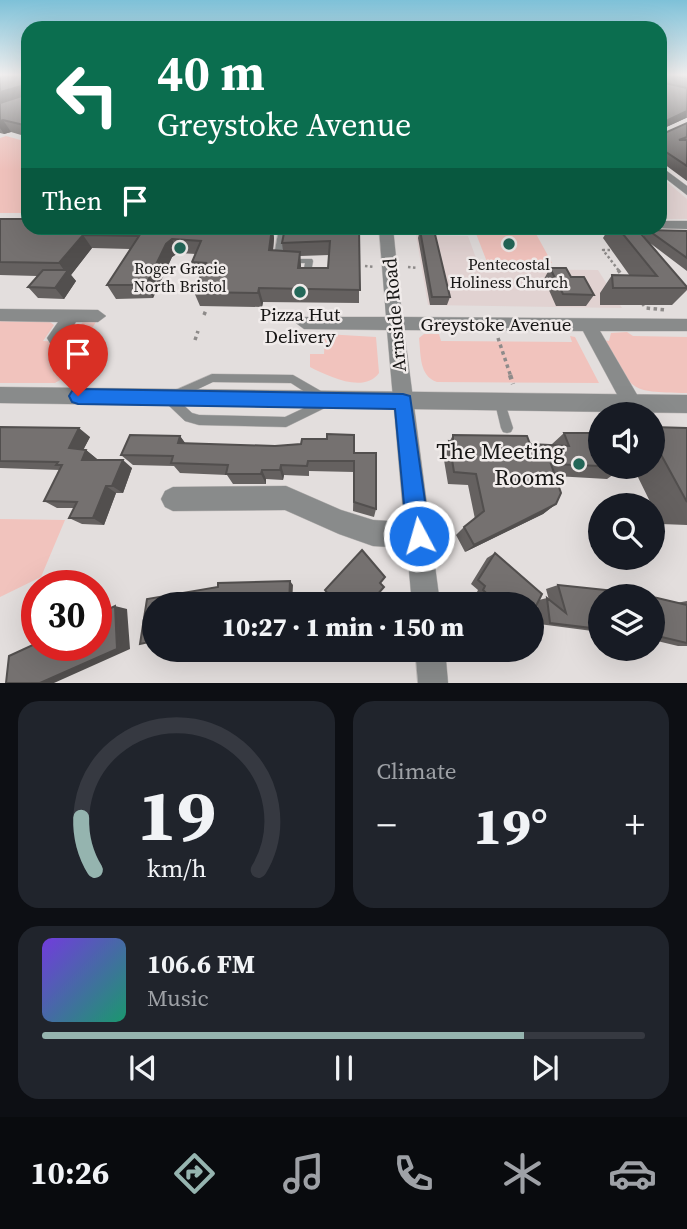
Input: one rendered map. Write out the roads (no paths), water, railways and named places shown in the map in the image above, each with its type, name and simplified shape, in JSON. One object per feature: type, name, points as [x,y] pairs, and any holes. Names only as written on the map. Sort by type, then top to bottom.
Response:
[{"type":"street","points":[[667,175],[687,192]]},
{"type":"street","points":[[667,225],[687,225]]},
{"type":"street","name":"Arnside Road","points":[[387,235],[403,402],[426,544],[426,592]]},
{"type":"street","points":[[0,315],[98,316]]},
{"type":"street","points":[[56,338],[71,316]]},
{"type":"street","name":"Greystoke Avenue","points":[[304,323],[687,325]]},
{"type":"street","points":[[588,324],[631,402]]},
{"type":"street","points":[[0,395],[588,404]]},
{"type":"street","points":[[665,404],[687,404]]},
{"type":"street","points":[[173,499],[286,498],[339,522],[373,533],[426,544]]},
{"type":"street","points":[[431,662],[433,683]]},
{"type":"lane","points":[[282,235],[277,261],[309,261],[307,276]]},
{"type":"lane","points":[[507,428],[509,403]]},
{"type":"place","name":"Pentecostal Holiness Church","points":[[509,244]]},
{"type":"place","name":"Roger Gracie North Bristol","points":[[180,248]]},
{"type":"place","name":"Pizza Hut Delivery","points":[[300,292]]},
{"type":"place","name":"The Meeting Rooms","points":[[579,464]]}]
